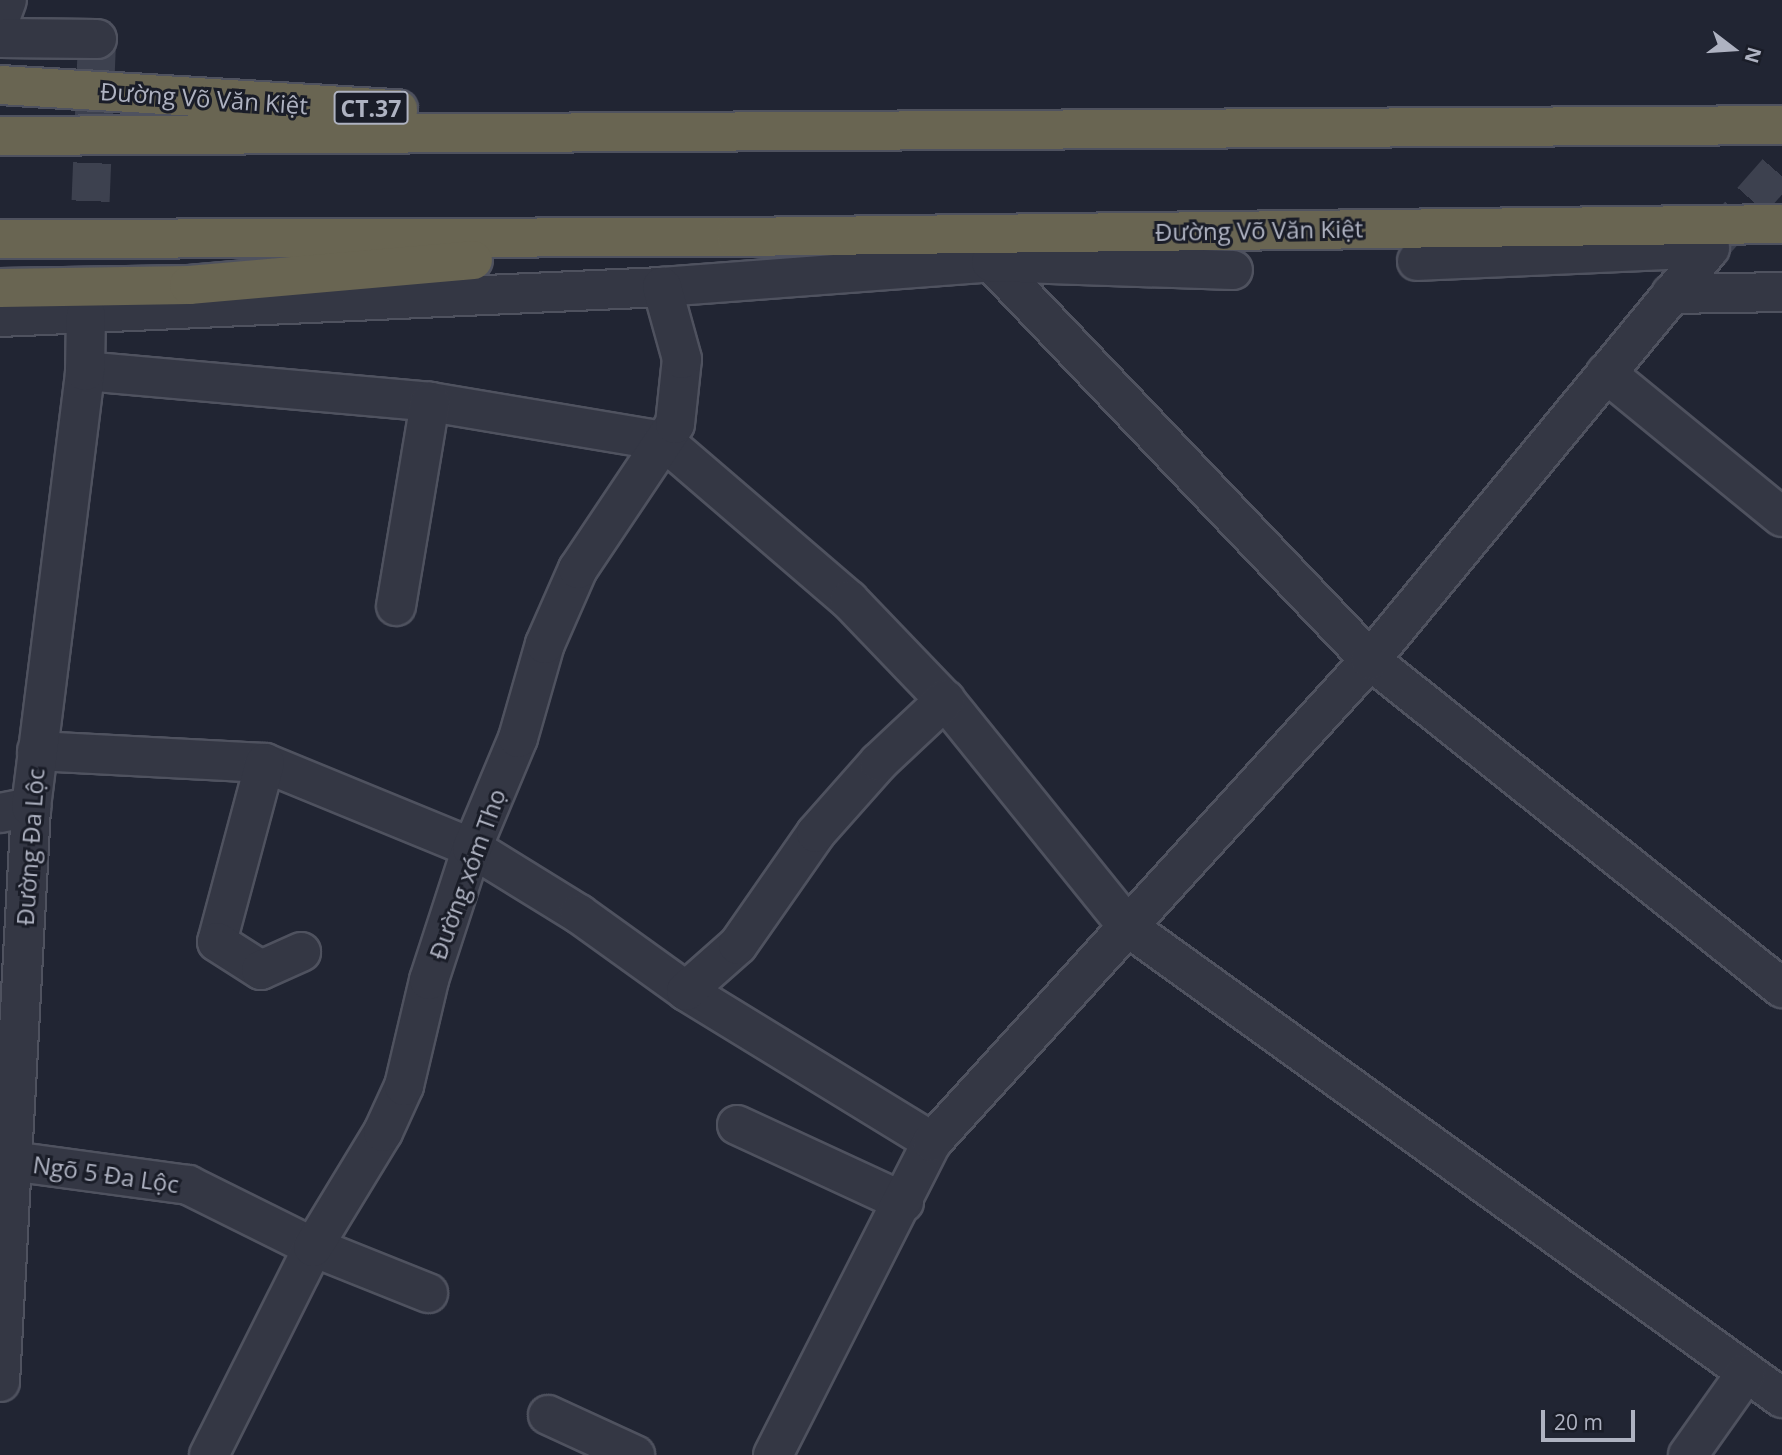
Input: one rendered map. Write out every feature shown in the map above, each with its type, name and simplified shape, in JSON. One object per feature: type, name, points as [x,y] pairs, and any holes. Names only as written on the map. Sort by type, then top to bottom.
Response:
[{"type":"highway","name":"Đường Võ Văn Kiệt","points":[[0,85],[743,130]]},
{"type":"highway","name":"Đường Võ Văn Kiệt","points":[[0,136],[1782,125]]},
{"type":"highway","name":"Đường Võ Văn Kiệt","points":[[0,239],[736,237],[1782,224]]},
{"type":"highway","name":"Đường Võ Văn Kiệt","points":[[0,288],[189,285],[736,237]]},
{"type":"street","points":[[0,19],[7,0]]},
{"type":"street","points":[[0,38],[97,39]]},
{"type":"street","points":[[773,1455],[904,1202],[932,1142],[1370,660],[1710,248],[1417,261]]},
{"type":"street","points":[[991,262],[1370,660],[1782,988]]},
{"type":"street","points":[[0,317],[662,287],[991,262],[1233,270]]},
{"type":"street","name":"Đường xóm Thọ","points":[[209,1455],[313,1247],[377,1143],[404,1086],[429,979],[472,848],[518,738],[545,644],[578,569],[675,424],[681,400],[681,359],[662,287]]},
{"type":"street","points":[[1671,294],[1782,292]]},
{"type":"street","name":"Đường Đa Lộc","points":[[0,1382],[11,1161],[15,810],[37,751],[85,372],[86,315]]},
{"type":"street","points":[[85,372],[430,402],[664,441],[849,600],[945,700],[1128,927],[1782,1398]]},
{"type":"street","points":[[1606,373],[1782,517]]},
{"type":"street","points":[[396,606],[430,402]]},
{"type":"street","points":[[686,991],[738,944],[816,833],[879,762],[945,700]]},
{"type":"street","points":[[37,751],[264,763],[472,848],[579,914],[686,991],[932,1142]]},
{"type":"street","points":[[264,763],[217,942],[261,970],[301,951]]},
{"type":"street","points":[[737,1125],[904,1202]]},
{"type":"street","name":"Ngõ 5 Đa Lộc","points":[[11,1161],[188,1185],[313,1247],[428,1293]]},
{"type":"street","points":[[1688,1455],[1746,1373]]},
{"type":"street","points":[[548,1415],[635,1455]]},
{"type":"tunnel","points":[[86,315],[97,39]]},
{"type":"tunnel","points":[[1714,243],[1782,166]]}]
